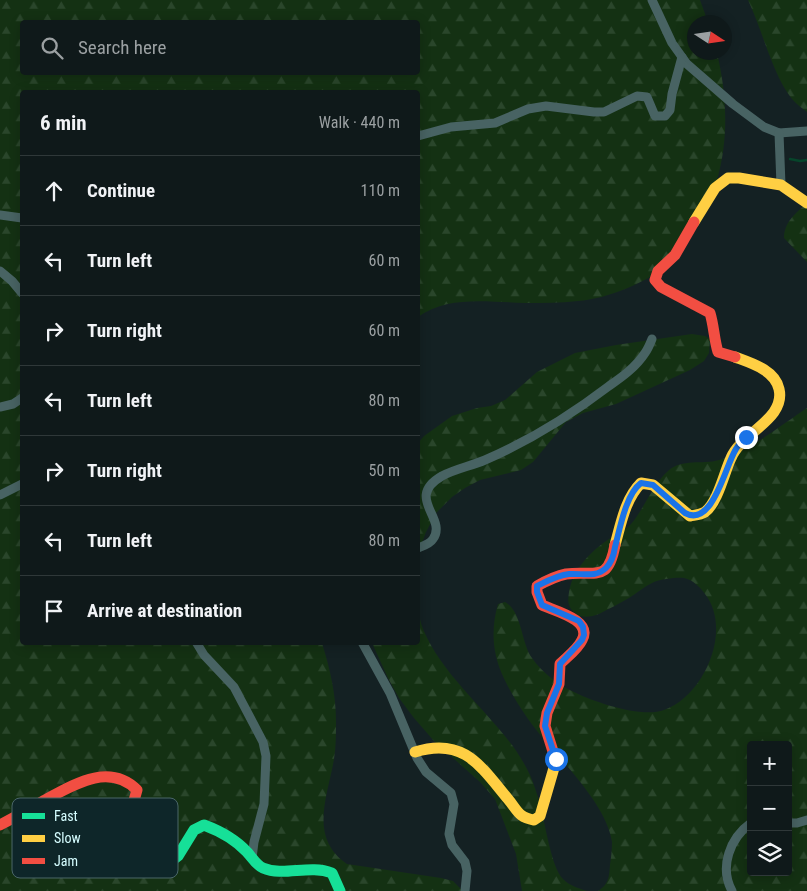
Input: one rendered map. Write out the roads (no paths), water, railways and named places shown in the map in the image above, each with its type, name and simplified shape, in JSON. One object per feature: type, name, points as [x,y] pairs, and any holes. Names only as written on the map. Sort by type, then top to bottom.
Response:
[{"type":"street","points":[[652,0],[672,44],[687,64],[733,104],[778,134],[807,131]]},
{"type":"street","points":[[420,135],[451,127],[495,123],[528,109],[546,106],[604,112],[638,96],[647,97],[654,116],[665,116],[670,110],[672,94],[682,57]]},
{"type":"street","points":[[778,134],[781,185]]},
{"type":"street","points":[[415,752],[426,748],[446,748],[462,751],[472,759],[523,818],[534,820],[540,816],[556,759],[545,726],[547,713],[559,684],[560,664],[582,640],[584,635],[583,627],[579,621],[542,605],[537,592],[537,586],[569,574],[588,576],[606,569],[612,558],[634,488],[641,483],[653,485],[690,516],[698,515],[707,510],[713,501],[736,448],[776,412],[781,396],[778,385],[760,367],[718,352],[710,313],[661,287],[655,280],[658,271],[675,255],[715,188],[728,178],[781,185],[807,204]]},
{"type":"street","points":[[0,215],[20,218]]},
{"type":"street","points":[[0,271],[20,291]]},
{"type":"street","points":[[420,547],[435,537],[436,525],[426,500],[428,487],[442,476],[484,460],[527,440],[593,398],[626,373],[645,354],[652,339]]},
{"type":"street","points":[[0,407],[13,404],[20,399]]},
{"type":"street","points":[[0,495],[20,485]]},
{"type":"street","points":[[198,645],[204,655],[234,687],[263,742],[266,756],[264,804],[254,842],[252,858]]},
{"type":"street","points":[[364,645],[390,693],[415,752],[426,772],[451,793],[454,804],[449,834],[452,845],[465,862],[467,872],[465,891]]},
{"type":"street","points":[[49,798],[80,781],[108,776],[129,782],[137,790],[135,798]]},
{"type":"street","points":[[0,825],[12,818]]},
{"type":"street","points":[[792,823],[807,820]]},
{"type":"street","points":[[178,856],[194,830],[204,825],[225,834],[245,850],[261,867],[277,872],[316,868],[326,870],[332,873],[340,891]]},
{"type":"street","points":[[732,891],[727,882],[726,874],[730,851],[735,838],[747,826]]},
{"type":"waterway","points":[[790,159],[807,160]]}]
